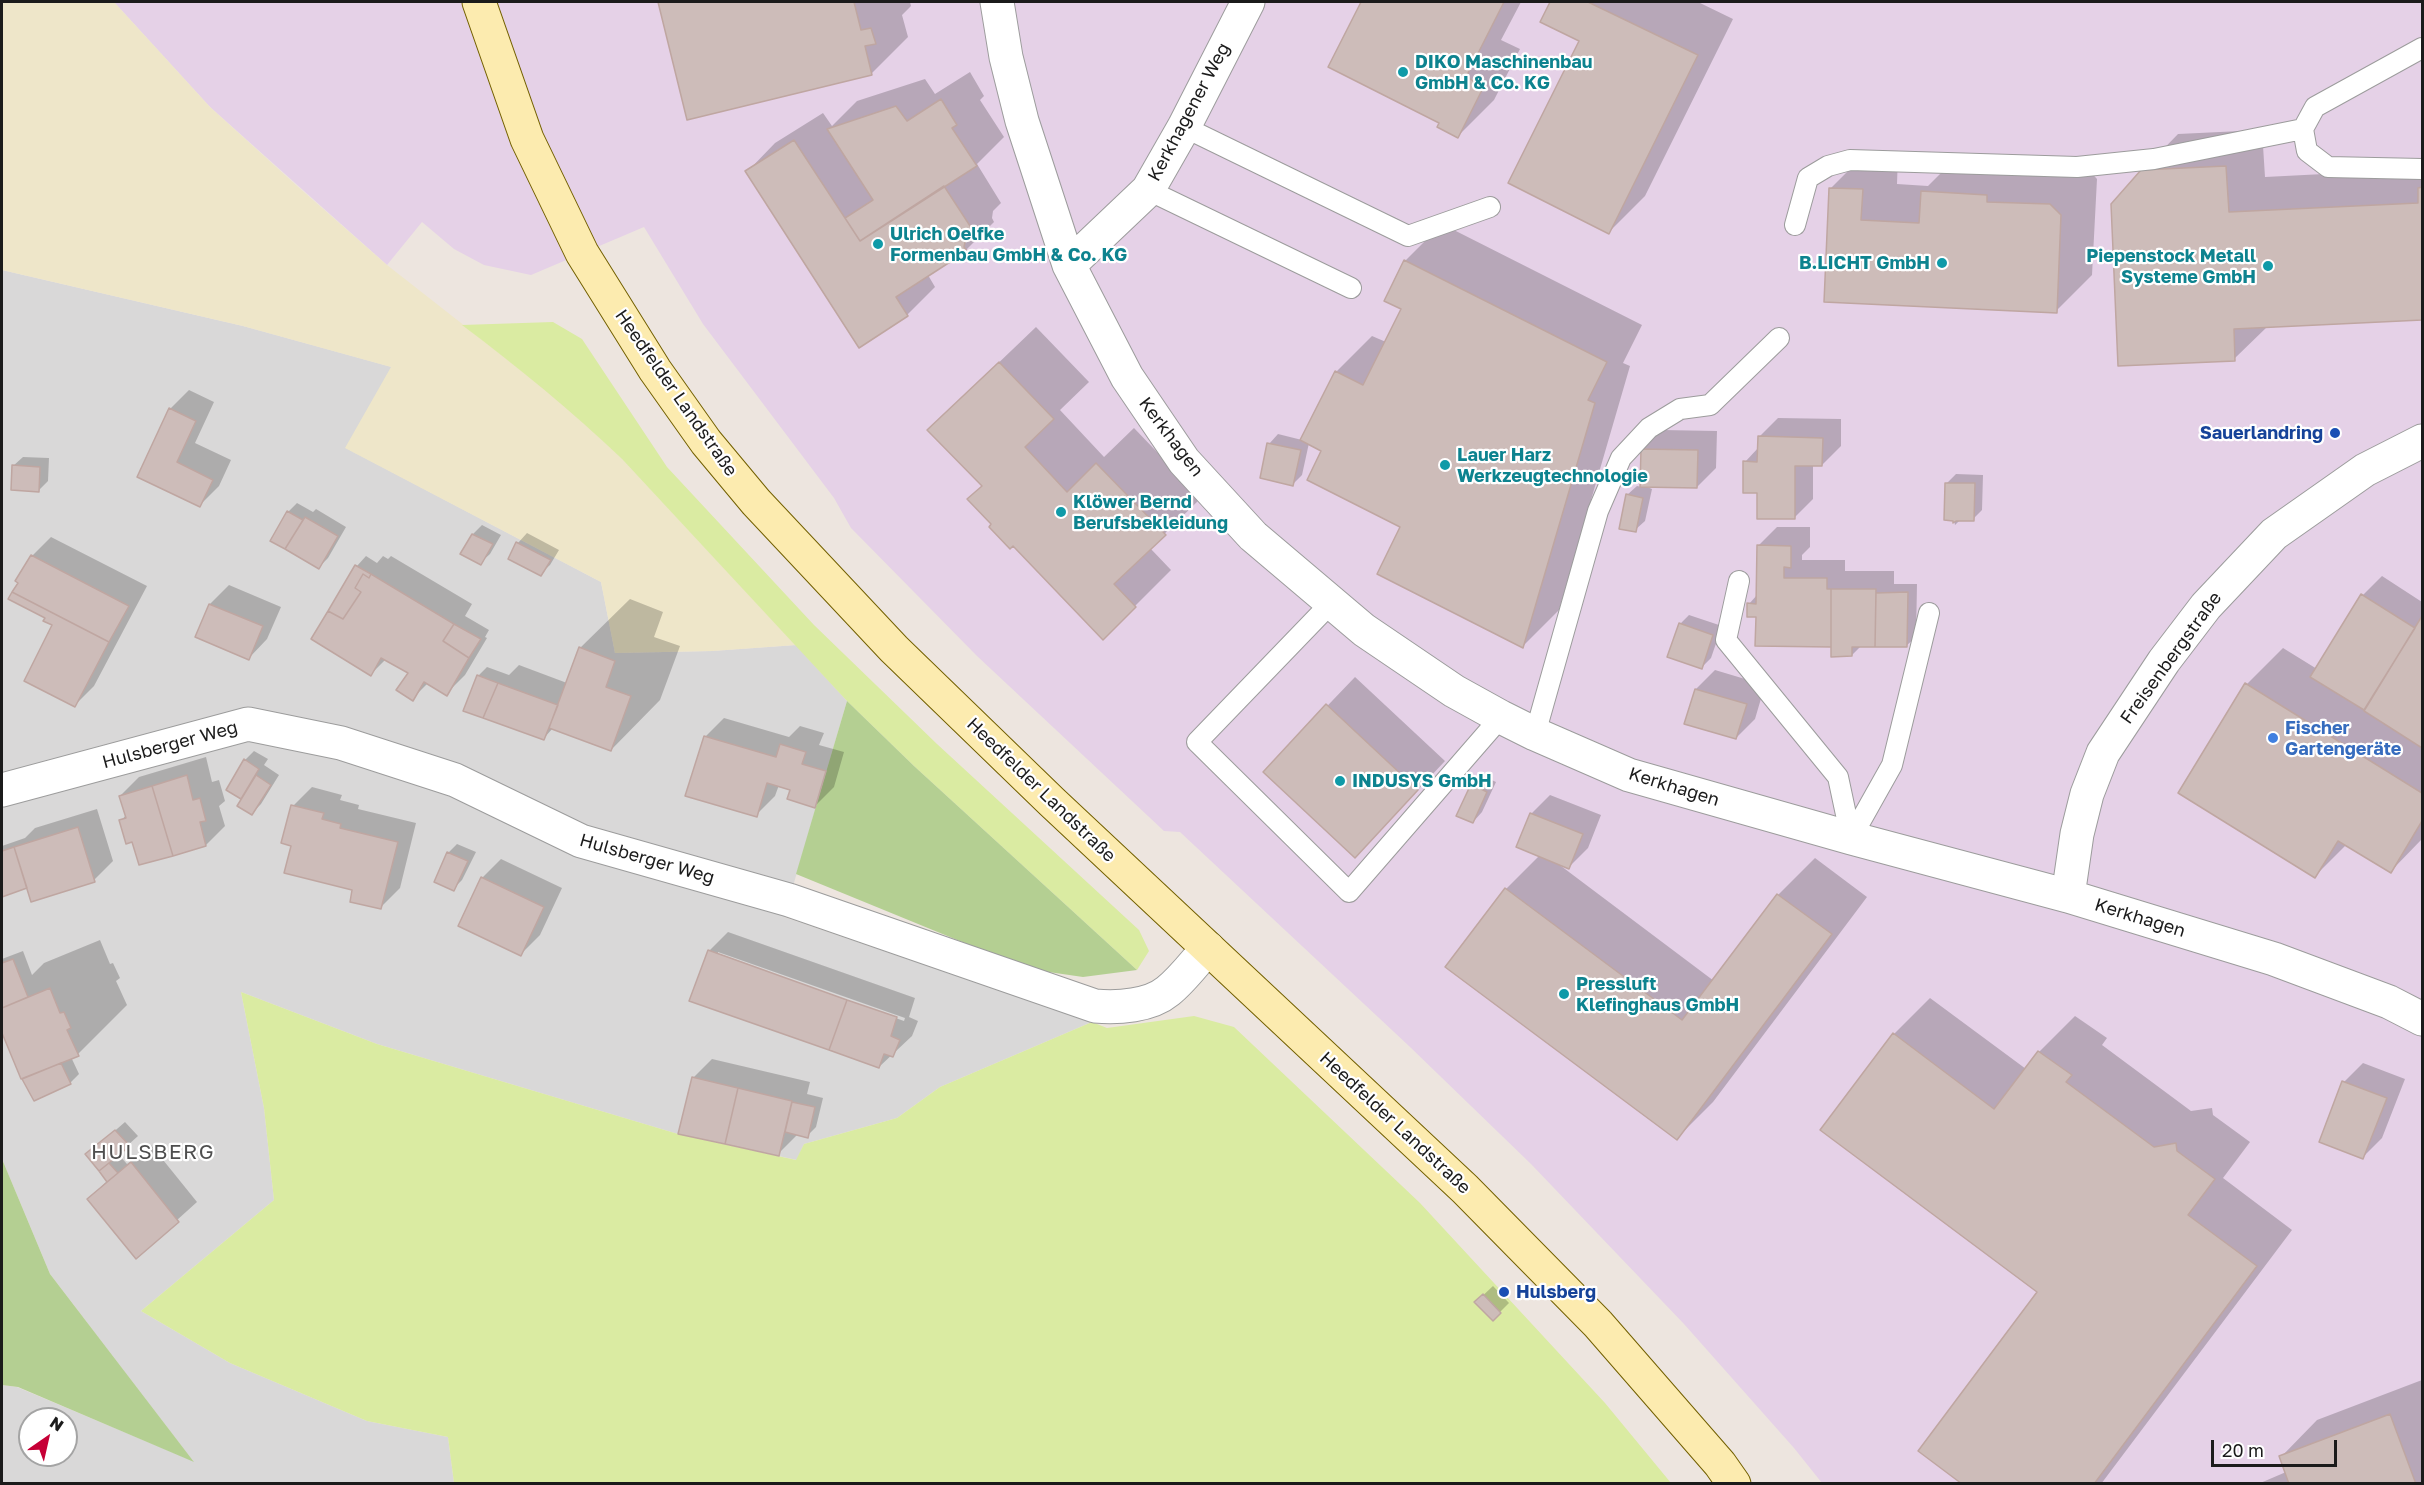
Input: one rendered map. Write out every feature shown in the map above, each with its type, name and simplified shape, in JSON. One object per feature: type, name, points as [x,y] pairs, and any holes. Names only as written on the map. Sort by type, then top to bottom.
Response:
[{"type":"main road","name":"Heedfelder Landstraße","points":[[479,2],[527,139],[582,253],[655,370],[706,442],[756,502],[894,650],[1465,1189],[1598,1324],[1734,1484]]},
{"type":"street","name":"Kerkhagen","points":[[997,2],[1006,57],[1022,121],[1069,266],[1127,377],[1184,461],[1253,536],[1364,630],[1454,691],[1501,717],[1534,734],[1629,775],[2068,896],[2274,959],[2389,1002],[2422,1019]]},
{"type":"street","name":"Kerkhagener Weg","points":[[1069,266],[1148,190],[1184,127],[1248,2]]},
{"type":"street","name":"Freisenbergstraße","points":[[2068,896],[2077,834],[2087,794],[2103,753],[2164,661],[2206,606],[2274,534],[2365,470],[2422,441]]},
{"type":"street","name":"Hulsberger Weg","points":[[2,790],[248,724],[341,743],[455,780],[581,841],[789,900],[1095,1006],[1114,1008],[1135,1005],[1167,992],[1208,948]]},
{"type":"lane","points":[[2422,48],[2315,107],[2303,129],[2307,151],[2328,167],[2422,169]]},
{"type":"lane","points":[[1184,127],[1408,236],[1490,207]]},
{"type":"lane","points":[[1795,225],[1808,178],[1828,166],[1850,160],[2078,167],[2154,159],[2303,129]]},
{"type":"lane","points":[[1148,190],[1351,288]]},
{"type":"lane","points":[[1534,734],[1598,511],[1621,458],[1649,428],[1680,409],[1710,405],[1779,338]]},
{"type":"lane","points":[[1739,581],[1726,640],[1838,777],[1851,838]]},
{"type":"lane","points":[[1331,603],[1197,742],[1349,892],[1501,717]]},
{"type":"lane","points":[[1851,838],[1892,765],[1929,613]]},
{"type":"shaded area","points":[[2,2],[114,2],[210,107],[297,186],[387,265],[553,395],[591,429],[622,459],[796,645],[712,651],[615,653],[601,582],[345,448],[391,367],[243,326],[2,270]]},
{"type":"shaded area","points":[[114,2],[2422,2],[2422,1483],[1822,1483],[1684,1324],[1531,1164],[1409,1046],[1180,832],[1164,831],[977,656],[851,528],[834,498],[703,324],[644,227],[531,275],[484,265],[454,249],[422,222],[387,265],[210,107]]},
{"type":"shaded area","points":[[2,270],[243,326],[392,367],[346,448],[601,582],[615,653],[712,651],[796,645],[847,701],[784,917],[1092,1022],[940,1087],[897,1118],[804,1144],[797,1160],[678,1134],[377,1044],[241,992],[264,1108],[274,1200],[141,1311],[230,1363],[367,1421],[448,1437],[454,1483],[2,1484],[2,1385],[17,1387],[65,1407],[18,1407],[18,1467],[78,1467],[78,1413],[193,1461],[50,1274],[2,1159]]},
{"type":"green space","points":[[553,322],[582,339],[667,467],[814,625],[937,744],[1139,930],[1149,951],[1137,970],[914,766],[847,701],[622,459],[584,423],[462,325]]},
{"type":"green space","points":[[847,701],[914,766],[1137,970],[1083,977],[1028,969],[796,874]]},
{"type":"green space","points":[[241,992],[377,1044],[678,1134],[796,1160],[804,1144],[897,1118],[940,1087],[1092,1022],[1107,1028],[1194,1016],[1234,1027],[1420,1203],[1605,1403],[1671,1483],[454,1483],[448,1437],[367,1421],[230,1363],[141,1311],[274,1200],[264,1108]]},
{"type":"green space","points":[[2,1159],[50,1274],[194,1462],[78,1413],[78,1407],[65,1407],[18,1387],[2,1385]]},
{"type":"building","points":[[658,2],[854,2],[861,30],[871,28],[876,44],[865,46],[872,75],[687,120]]},
{"type":"building","name":"DIKO Maschinenbau GmbH & Co. KG","points":[[1361,2],[1504,2],[1466,77],[1484,86],[1458,138],[1437,127],[1439,123],[1328,67]]},
{"type":"building","points":[[1550,2],[1588,2],[1698,55],[1609,234],[1508,183],[1579,41],[1540,22]]},
{"type":"building","points":[[941,99],[957,125],[952,128],[977,166],[860,241],[845,218],[873,200],[827,129],[896,106],[907,121]]},
{"type":"building","name":"Ulrich Oelfke Formenbau GmbH & Co. KG","points":[[794,140],[860,241],[944,186],[974,232],[966,238],[964,247],[967,251],[896,297],[908,316],[859,348],[745,171]]},
{"type":"building","name":"Piepenstock Metall Systeme GmbH","points":[[2226,166],[2229,212],[2418,203],[2418,188],[2422,187],[2422,320],[2234,329],[2235,361],[2118,366],[2111,204],[2141,170]]},
{"type":"building","name":"B.LICHT GmbH","points":[[1829,188],[1863,189],[1861,220],[1919,223],[1921,191],[1987,195],[1987,202],[2050,204],[2061,215],[2057,313],[1824,302]]},
{"type":"building","name":"Lauer Harz Werkzeugtechnologie","points":[[1404,260],[1607,362],[1588,400],[1595,403],[1523,648],[1377,574],[1400,527],[1307,480],[1321,451],[1300,440],[1335,371],[1363,385],[1401,309],[1384,301]]},
{"type":"building","name":"Klöwer Bernd Berufsbekleidung","points":[[999,362],[1054,419],[1025,447],[1067,492],[1096,463],[1166,535],[1114,584],[1136,607],[1103,640],[1013,546],[1010,549],[989,527],[991,524],[967,499],[982,486],[927,430]]},
{"type":"building","points":[[169,408],[196,421],[177,462],[213,480],[200,507],[137,477]]},
{"type":"building","points":[[1758,436],[1823,438],[1822,466],[1795,466],[1795,519],[1757,519],[1757,493],[1743,493],[1743,461],[1757,462]]},
{"type":"building","points":[[1267,443],[1301,450],[1293,486],[1260,478]]},
{"type":"building","points":[[1641,449],[1698,450],[1697,488],[1640,487]]},
{"type":"building","points":[[12,465],[40,467],[39,492],[11,490]]},
{"type":"building","points":[[1945,483],[1975,483],[1974,521],[1953,523],[1953,521],[1944,520]]},
{"type":"building","points":[[1626,494],[1643,498],[1636,532],[1619,529]]},
{"type":"building","points":[[287,511],[303,520],[285,549],[270,541]]},
{"type":"building","points":[[305,517],[338,536],[319,569],[285,549]]},
{"type":"building","points":[[472,534],[493,544],[481,565],[460,554]]},
{"type":"building","points":[[516,542],[551,560],[541,576],[508,559]]},
{"type":"building","points":[[1757,545],[1791,546],[1791,568],[1784,567],[1784,578],[1827,578],[1827,589],[1831,589],[1831,647],[1755,646],[1756,617],[1747,617],[1747,603],[1756,604]]},
{"type":"building","points":[[31,555],[129,606],[109,642],[12,592],[18,583],[15,581]]},
{"type":"building","points":[[355,565],[371,574],[369,578],[363,574],[355,588],[361,592],[343,619],[328,611]]},
{"type":"building","points":[[363,574],[369,578],[371,574],[454,624],[443,641],[469,658],[447,696],[424,682],[413,701],[396,690],[408,673],[381,658],[371,676],[311,639],[328,611],[343,619],[361,592],[355,588]]},
{"type":"building","points":[[1831,589],[1876,589],[1875,647],[1852,647],[1852,656],[1831,657]]},
{"type":"building","points":[[12,592],[109,642],[75,707],[24,681],[52,625],[43,621],[45,618],[8,599]]},
{"type":"building","points":[[1908,592],[1907,647],[1875,647],[1876,593]]},
{"type":"building","points":[[2361,594],[2415,628],[2364,710],[2310,677]]},
{"type":"building","points":[[209,604],[263,626],[249,660],[195,637]]},
{"type":"building","points":[[2422,616],[2422,748],[2364,711]]},
{"type":"building","points":[[1679,623],[1713,635],[1702,669],[1667,657]]},
{"type":"building","points":[[454,624],[481,639],[469,658],[443,641]]},
{"type":"building","points":[[579,647],[615,661],[606,687],[631,696],[611,751],[549,728]]},
{"type":"building","points":[[477,675],[498,683],[483,718],[463,711]]},
{"type":"building","points":[[498,683],[558,705],[544,740],[483,718]]},
{"type":"building","name":"Fischer Gartengeräte","points":[[2245,683],[2422,793],[2422,821],[2391,873],[2338,841],[2315,878],[2178,793]]},
{"type":"building","points":[[1695,689],[1747,704],[1736,739],[1684,724]]},
{"type":"building","name":"INDUSYS GmbH","points":[[1326,704],[1418,790],[1355,858],[1263,772]]},
{"type":"building","points":[[704,736],[776,757],[780,744],[806,752],[802,764],[826,771],[815,808],[787,799],[790,790],[767,783],[757,817],[685,796]]},
{"type":"building","points":[[244,759],[259,769],[241,799],[226,790]]},
{"type":"building","points":[[187,775],[193,800],[200,798],[206,821],[200,822],[206,846],[173,856],[152,786]]},
{"type":"building","points":[[256,775],[271,785],[252,815],[237,806]]},
{"type":"building","points":[[1471,784],[1487,792],[1473,823],[1456,816]]},
{"type":"building","points":[[152,786],[173,856],[139,865],[132,842],[126,844],[119,820],[126,818],[119,796]]},
{"type":"building","points":[[291,805],[324,813],[322,819],[341,824],[340,828],[398,842],[381,909],[350,902],[352,890],[284,873],[291,846],[281,843]]},
{"type":"building","points":[[1530,813],[1583,834],[1569,869],[1516,847]]},
{"type":"building","points":[[78,827],[95,882],[31,902],[14,847]]},
{"type":"building","points":[[14,847],[27,888],[2,897],[2,851]]},
{"type":"building","points":[[447,852],[468,861],[454,891],[434,882]]},
{"type":"building","points":[[481,877],[544,907],[521,956],[458,926]]},
{"type":"building","name":"Pressluft Klefinghaus GmbH","points":[[1505,888],[1682,1020],[1777,894],[1832,934],[1677,1140],[1445,967]]},
{"type":"building","points":[[708,950],[847,1000],[829,1050],[689,1001]]},
{"type":"building","points":[[13,959],[28,997],[2,1008],[2,963]]},
{"type":"building","points":[[50,988],[60,1013],[64,1012],[71,1028],[67,1030],[79,1056],[21,1079],[2,1033],[2,1008]]},
{"type":"building","points":[[847,1000],[897,1017],[891,1036],[900,1040],[893,1057],[884,1054],[879,1068],[829,1050]]},
{"type":"building","points":[[1893,1033],[1994,1109],[2038,1051],[2072,1075],[2066,1082],[2154,1147],[2176,1143],[2177,1151],[2215,1179],[2188,1215],[2257,1266],[2094,1484],[1962,1484],[1918,1451],[2037,1292],[1820,1130]]},
{"type":"building","points":[[61,1063],[71,1084],[34,1101],[22,1079]]},
{"type":"building","points":[[692,1077],[738,1088],[725,1144],[678,1134]]},
{"type":"building","points":[[2342,1081],[2387,1098],[2363,1159],[2319,1142]]},
{"type":"building","points":[[738,1088],[792,1101],[779,1156],[725,1144]]},
{"type":"building","points":[[792,1102],[815,1107],[808,1138],[785,1132]]},
{"type":"building","points":[[115,1130],[130,1146],[99,1171],[85,1154]]},
{"type":"building","points":[[131,1162],[179,1222],[136,1259],[87,1199]]},
{"type":"building","points":[[109,1163],[118,1173],[107,1182],[99,1171]]},
{"type":"building","points":[[1483,1294],[1501,1313],[1493,1321],[1474,1302]]},
{"type":"building","points":[[2390,1414],[2416,1484],[2289,1484],[2279,1456]]},
{"type":"place","name":"DIKO Maschinenbau GmbH & Co. KG","points":[[1403,72]]},
{"type":"place","name":"Ulrich Oelfke Formenbau GmbH & Co. KG","points":[[878,244]]},
{"type":"place","name":"B.LICHT GmbH","points":[[1942,263]]},
{"type":"place","name":"Piepenstock Metall Systeme GmbH","points":[[2268,266]]},
{"type":"place","name":"Sauerlandring","points":[[2335,433]]},
{"type":"place","name":"Lauer Harz Werkzeugtechnologie","points":[[1445,465]]},
{"type":"place","name":"Klöwer Bernd Berufsbekleidung","points":[[1061,512]]},
{"type":"place","name":"Fischer Gartengeräte","points":[[2273,738]]},
{"type":"place","name":"INDUSYS GmbH","points":[[1340,781]]},
{"type":"place","name":"Pressluft Klefinghaus GmbH","points":[[1564,994]]},
{"type":"place","name":"Hulsberg","points":[[1504,1292]]},
{"type":"district","name":"HULSBERG","points":[[153,1152]]}]
